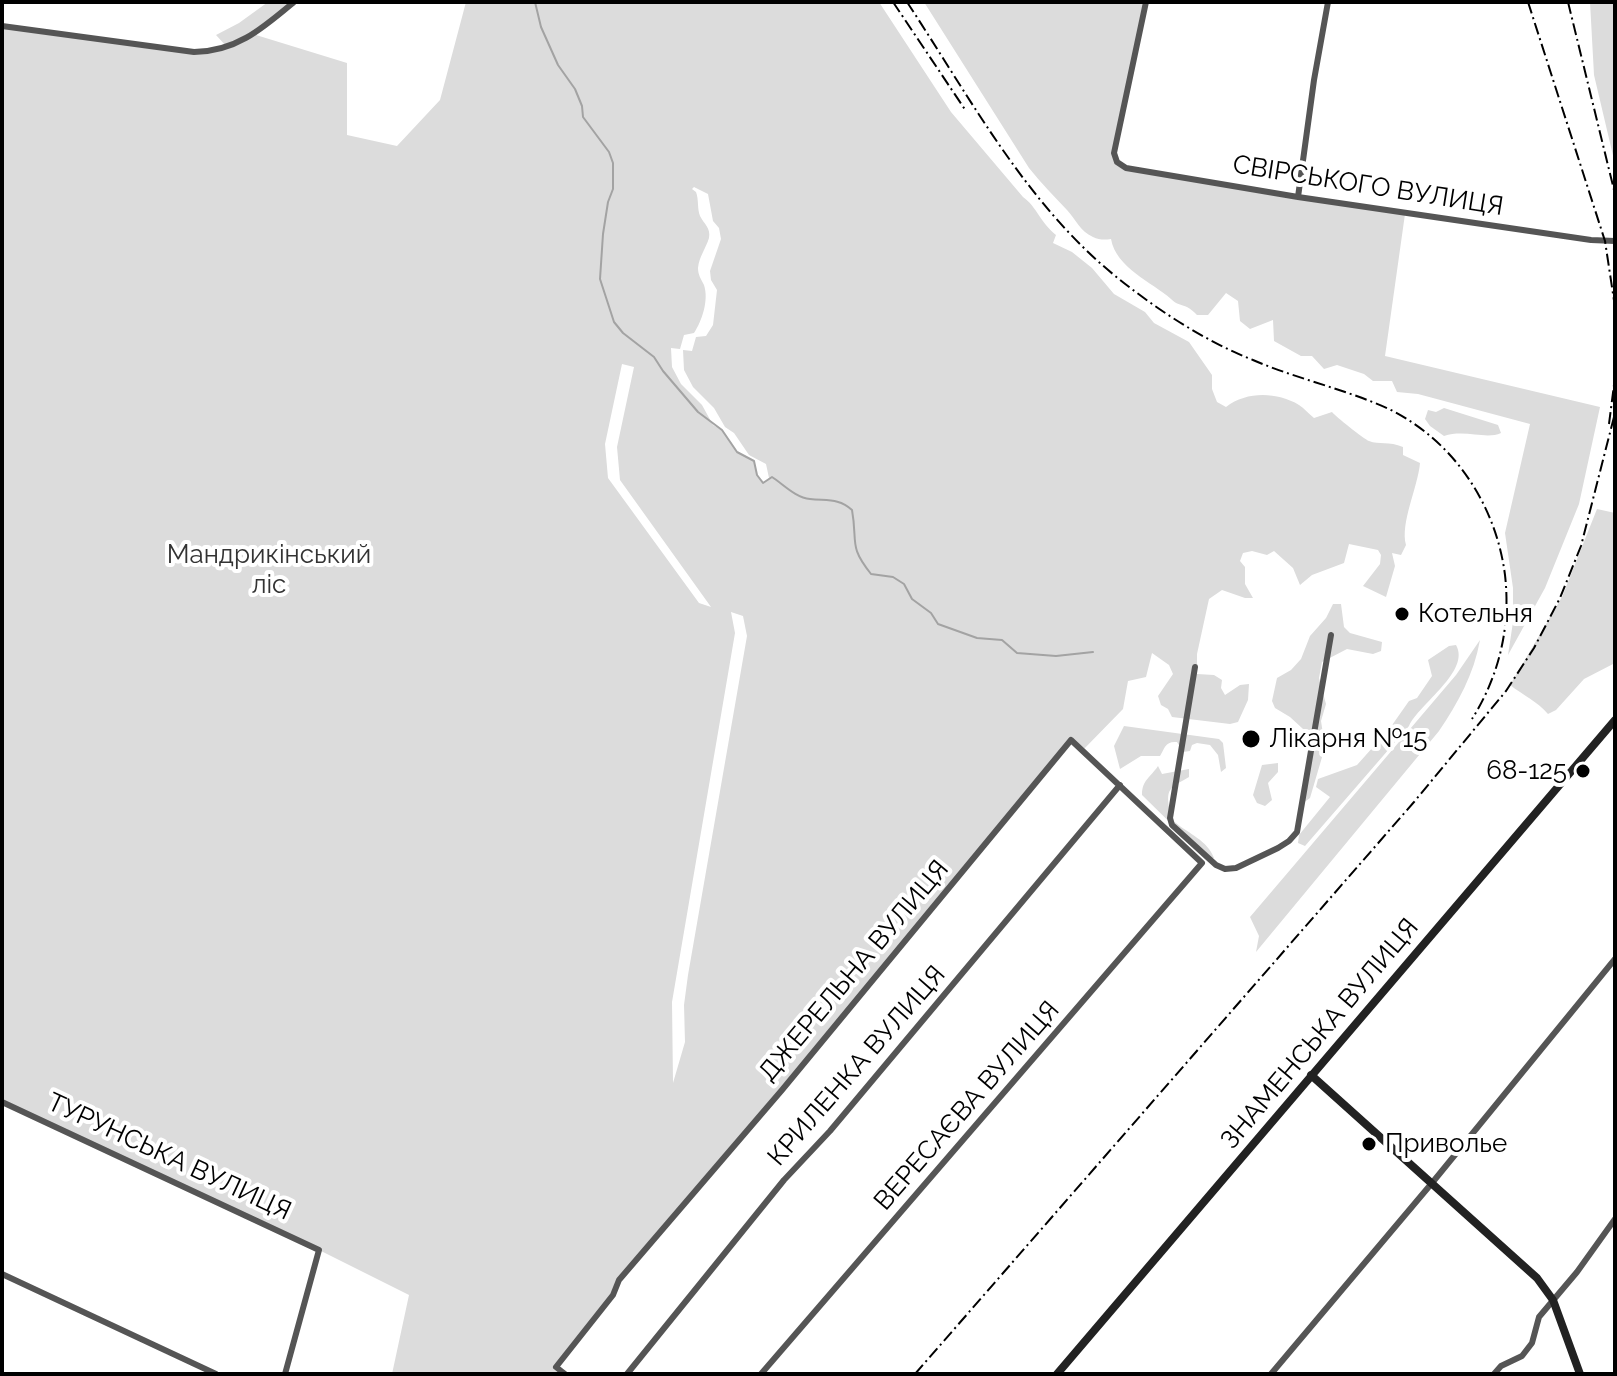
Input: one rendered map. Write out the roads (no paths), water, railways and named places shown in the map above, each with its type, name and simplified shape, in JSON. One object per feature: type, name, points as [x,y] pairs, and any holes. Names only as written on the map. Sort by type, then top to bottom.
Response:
[{"type":"main road","name":"ЗНАМЕНСЬКА ВУЛИЦЯ","points":[[1057,1374],[1615,720]]},
{"type":"main road","points":[[1311,1075],[1537,1278],[1553,1300],[1580,1374]]},
{"type":"street","points":[[2,26],[194,52],[214,51],[255,35],[294,2]]},
{"type":"street","name":"СВІРСЬКОГО ВУЛИЦЯ","points":[[1146,2],[1114,153],[1117,162],[1126,168],[1298,197],[1615,241]]},
{"type":"street","points":[[1298,197],[1328,2]]},
{"type":"street","points":[[1195,667],[1170,818],[1172,825],[1216,865],[1225,869],[1236,868],[1289,841],[1297,832],[1331,635]]},
{"type":"street","name":"ДЖЕРЕЛЬНА ВУЛИЦЯ","points":[[565,1374],[556,1367],[613,1295],[619,1280],[801,1067],[1071,740],[1202,863]]},
{"type":"street","name":"КРИЛЕНКА ВУЛИЦЯ","points":[[627,1374],[784,1180],[830,1131],[1120,785]]},
{"type":"street","points":[[1149,813],[1170,818]]},
{"type":"street","name":"ВЕРЕСАЄВА ВУЛИЦЯ","points":[[761,1374],[1202,863]]},
{"type":"street","points":[[1271,1374],[1615,959]]},
{"type":"street","name":"ТУРУНСЬКА ВУЛИЦЯ","points":[[2,1102],[319,1250],[285,1374]]},
{"type":"street","points":[[1494,1374],[1501,1366],[1522,1356],[1532,1343],[1539,1317],[1577,1272],[1615,1219]]},
{"type":"street","points":[[2,1274],[216,1374]]},
{"type":"waterway","points":[[535,2],[541,27],[558,65],[575,89],[583,117],[609,152],[613,163],[613,189],[603,234],[600,279],[614,322],[623,333],[654,357],[698,412],[722,430],[737,452],[754,461],[757,475],[763,483],[772,477],[800,496],[837,502],[852,510],[856,550],[871,574],[893,577],[904,584],[912,599],[931,613],[938,624],[977,638],[1002,640],[1017,653],[1056,656],[1093,652]]},
{"type":"railway","points":[[893,2],[966,111]]},
{"type":"railway","points":[[907,2],[1028,185],[1086,250],[1119,279],[1217,344],[1270,367],[1389,409],[1412,422],[1452,457],[1468,478],[1492,524],[1505,575],[1506,613],[1501,650],[1489,686],[1472,719]]},
{"type":"railway","points":[[1528,2],[1605,241],[1615,307]]},
{"type":"railway","points":[[1568,2],[1615,194]]},
{"type":"railway","points":[[1609,424],[1615,377]]},
{"type":"railway","points":[[915,1374],[1414,802],[1506,691],[1534,648],[1560,598],[1581,546],[1615,413]]},
{"type":"place","name":"Котельня","points":[[1402,614]]},
{"type":"place","name":"Лікарня №15","points":[[1251,739]]},
{"type":"place","name":"68-125","points":[[1583,771]]},
{"type":"place","name":"Приволье","points":[[1369,1144]]},
{"type":"park label","name":"Мандрикінський ліс","points":[[269,570]]}]
